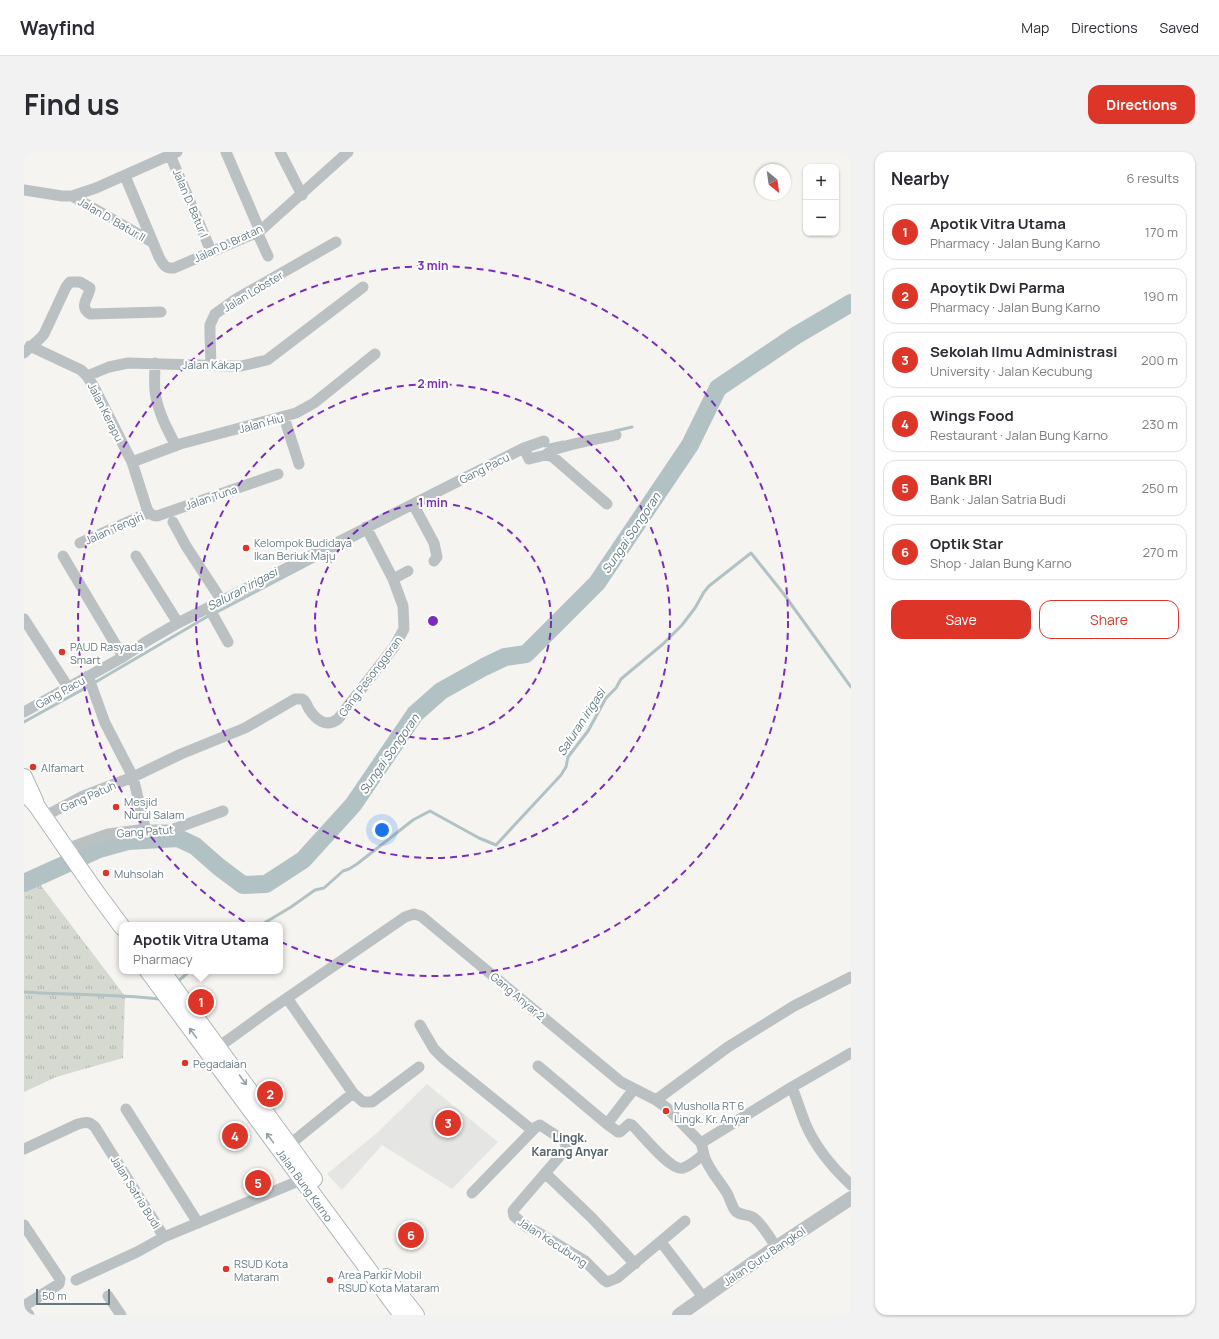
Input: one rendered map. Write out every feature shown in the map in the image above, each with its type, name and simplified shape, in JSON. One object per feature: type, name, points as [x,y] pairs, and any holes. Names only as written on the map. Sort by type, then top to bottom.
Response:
[{"type":"main road","points":[[24,777],[40,810]]},
{"type":"main road","points":[[24,792],[40,810],[119,923]]},
{"type":"main road","name":"Jalan Bung Karno","points":[[152,974],[168,987],[306,1176],[402,1315]]},
{"type":"main road","points":[[214,1051],[289,1145],[306,1176],[416,1315]]},
{"type":"street","points":[[226,152],[268,256]]},
{"type":"street","points":[[280,152],[302,195]]},
{"type":"street","name":"Jalan D. Bratan","points":[[159,257],[165,267],[169,269],[174,268],[259,231],[302,195],[348,152]]},
{"type":"street","points":[[24,190],[62,196],[72,196],[96,188],[174,154]]},
{"type":"street","name":"Jalan D. Batur I","points":[[174,154],[211,251]]},
{"type":"street","name":"Jalan D. Batur II","points":[[125,176],[159,257]]},
{"type":"street","name":"Jalan D. Batur II","points":[[72,196],[152,242]]},
{"type":"street","name":"Jalan Lobster","points":[[210,365],[210,325],[215,314],[236,299],[336,242]]},
{"type":"street","points":[[27,350],[40,340],[44,334],[66,287],[70,282],[80,282],[90,288],[83,305],[84,309],[90,314],[161,312]]},
{"type":"street","name":"Jalan Kakap","points":[[87,376],[118,364],[128,363],[240,366],[267,360],[363,287]]},
{"type":"street","name":"Jalan Kerapu","points":[[27,350],[81,370],[87,376],[132,462],[148,511]]},
{"type":"street","name":"Jalan Hiu","points":[[132,462],[176,446],[296,413],[314,403],[375,354]]},
{"type":"street","points":[[155,363],[156,400],[176,446]]},
{"type":"street","points":[[284,417],[299,464]]},
{"type":"street","points":[[525,451],[529,459],[532,459],[546,455],[549,452],[563,447],[616,435]]},
{"type":"street","name":"Gang Pacu","points":[[24,712],[68,687],[90,683],[123,657],[178,623],[212,612],[222,601],[368,532],[544,441]]},
{"type":"street","points":[[546,455],[553,457],[558,461],[607,504]]},
{"type":"street","name":"Jalan Tuna","points":[[148,511],[153,516],[157,516],[278,474]]},
{"type":"street","points":[[416,507],[434,543],[437,557],[434,561]]},
{"type":"street","name":"Jalan Tengiri","points":[[80,543],[148,511]]},
{"type":"street","points":[[173,522],[186,546],[222,601]]},
{"type":"street","name":"Gang Pesonggoran","points":[[133,777],[181,754],[250,726],[295,699],[304,700],[310,710],[325,723],[334,722],[338,719],[394,647],[404,629],[403,606],[392,578],[368,532]]},
{"type":"street","points":[[63,556],[123,657]]},
{"type":"street","points":[[136,556],[178,623]]},
{"type":"street","points":[[392,578],[408,571]]},
{"type":"street","points":[[212,612],[228,642]]},
{"type":"street","points":[[24,619],[68,687]]},
{"type":"street","points":[[90,683],[105,723],[133,777],[146,830]]},
{"type":"street","name":"Gang Patuh","points":[[40,810],[81,797],[133,777]]},
{"type":"street","name":"Gang Patut","points":[[68,851],[108,834],[146,830],[166,831],[179,828],[223,811]]},
{"type":"street","name":"Gang Anyar 2","points":[[214,1051],[249,1024],[406,917],[414,914],[426,919],[622,1082],[656,1100],[667,1108],[701,1143]]},
{"type":"street","points":[[656,1100],[728,1047],[794,1006],[851,977]]},
{"type":"street","points":[[287,998],[353,1093],[363,1102],[372,1102],[419,1067]]},
{"type":"street","name":"Jalan Kecubung","points":[[420,1025],[434,1049],[444,1059],[534,1128],[538,1125],[543,1126],[567,1145],[562,1155],[514,1211],[514,1216],[527,1227],[585,1261],[608,1282],[617,1278],[635,1264],[686,1221]]},
{"type":"street","points":[[776,1247],[755,1219],[743,1215],[734,1209],[703,1154],[701,1143],[792,1087],[851,1053]]},
{"type":"street","points":[[538,1066],[618,1132],[622,1131],[629,1124],[632,1125],[656,1151],[676,1168],[682,1168],[703,1154]]},
{"type":"street","points":[[792,1087],[807,1127],[820,1149],[833,1167],[851,1185]]},
{"type":"street","points":[[607,1124],[634,1089]]},
{"type":"street","points":[[289,1145],[353,1093]]},
{"type":"street","points":[[126,1109],[198,1223]]},
{"type":"street","name":"Jalan Satria Budi","points":[[24,1149],[78,1124],[86,1122],[92,1124],[164,1237],[306,1176]]},
{"type":"street","points":[[472,1193],[534,1128]]},
{"type":"street","points":[[545,1173],[592,1218],[635,1264]]},
{"type":"street","name":"Jalan Guru Bangkol","points":[[678,1315],[776,1247],[851,1198]]},
{"type":"street","points":[[24,1225],[60,1279],[59,1284],[25,1306],[29,1315]]},
{"type":"street","points":[[76,1280],[137,1252],[164,1237]]},
{"type":"street","points":[[660,1242],[704,1297]]},
{"type":"street","points":[[108,1296],[122,1315]]},
{"type":"shaded area","points":[[427,1084],[498,1142],[452,1189],[382,1145],[342,1190],[327,1174],[378,1132]]},
{"type":"green space","points":[[33,875],[125,996],[123,1058],[56,1077],[24,1092],[24,879]]},
{"type":"waterway","name":"Sungai Songoran","points":[[24,883],[99,849],[128,841],[178,838],[195,846],[243,885],[266,884],[303,860],[353,805],[415,714],[441,691],[484,667],[505,657],[526,654],[597,583],[690,445],[718,388],[795,336],[851,303]]},
{"type":"waterway","name":"Saluran irigasi","points":[[615,431],[632,427]]},
{"type":"waterway","name":"Saluran irigasi","points":[[545,446],[563,442]]},
{"type":"waterway","name":"Saluran irigasi","points":[[215,613],[366,534]]},
{"type":"waterway","name":"Saluran irigasi","points":[[266,922],[315,890],[324,888],[343,871],[357,864],[413,820],[430,811],[479,838],[496,845],[561,775],[566,767],[568,757],[588,731],[606,698],[616,688],[621,679],[663,644],[682,625],[709,586],[751,553],[783,593],[851,687]]},
{"type":"waterway","name":"Saluran irigasi","points":[[94,683],[210,615]]},
{"type":"waterway","name":"Saluran irigasi","points":[[24,722],[89,686]]},
{"type":"waterway","name":"Saluran irigasi","points":[[177,982],[186,974]]},
{"type":"waterway","name":"Saluran irigasi","points":[[24,992],[125,996],[159,999],[161,997]]},
{"type":"place","name":"Kelompok Budidaya Ikan Beriuk Maju","points":[[246,548]]},
{"type":"place","name":"PAUD Rasyada Smart","points":[[62,652]]},
{"type":"place","name":"Alfamart","points":[[33,767]]},
{"type":"place","name":"Mesjid Nurul Salam","points":[[116,807]]},
{"type":"place","name":"Muhsolah","points":[[106,873]]},
{"type":"place","name":"Apotik Vitra Utama","points":[[201,1002]]},
{"type":"place","name":"Pegadaian","points":[[185,1063]]},
{"type":"place","name":"Apoytik Dwi Parma","points":[[270,1094]]},
{"type":"place","name":"Musholla RT 6 Lingk. Kr. Anyar","points":[[666,1111]]},
{"type":"place","name":"Sekolah Ilmu Administrasi","points":[[448,1123]]},
{"type":"place","name":"Wings Food","points":[[235,1136]]},
{"type":"place","name":"Bank BRI","points":[[258,1183]]},
{"type":"place","name":"Optik Star","points":[[411,1235]]},
{"type":"place","name":"RSUD Kota Mataram","points":[[226,1269]]},
{"type":"place","name":"Area Parkir Mobil RSUD Kota Mataram","points":[[330,1280]]},
{"type":"district","name":"Lingk. Karang Anyar","points":[[570,1144]]}]
